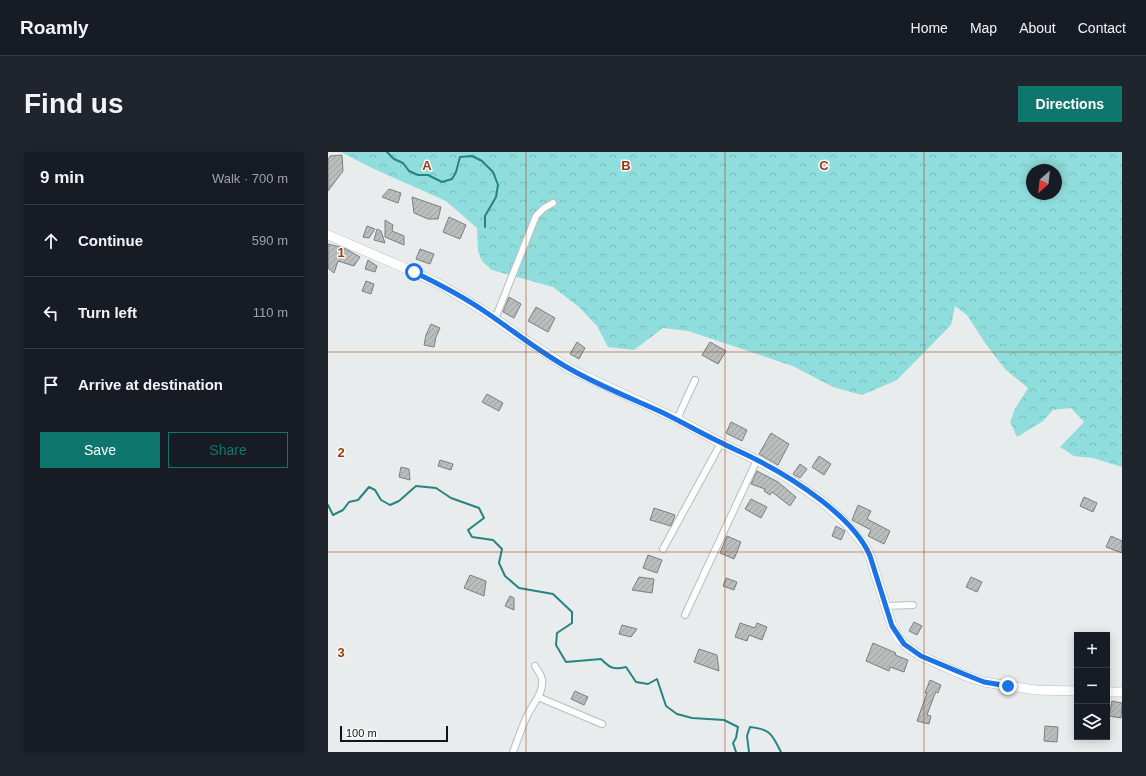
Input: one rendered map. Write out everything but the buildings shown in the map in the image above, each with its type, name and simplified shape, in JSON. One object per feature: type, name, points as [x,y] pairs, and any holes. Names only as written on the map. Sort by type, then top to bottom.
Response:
[{"type":"street","points":[[495,318],[536,216],[544,208],[553,203]]},
{"type":"street","points":[[328,235],[443,286],[495,318],[520,337],[570,369],[758,460],[822,501],[855,532],[866,546],[892,626],[899,639],[910,649],[928,659],[976,680],[1035,690],[1074,690]]},
{"type":"street","points":[[676,419],[695,380]]},
{"type":"street","points":[[663,549],[721,443]]},
{"type":"street","points":[[685,615],[758,460]]},
{"type":"street","points":[[886,606],[913,606]]},
{"type":"street","points":[[513,752],[529,712],[538,697],[543,681],[535,666]]},
{"type":"street","points":[[1110,692],[1122,692]]},
{"type":"street","points":[[538,697],[602,724]]},
{"type":"green space","points":[[341,152],[1122,152],[1122,467],[1093,458],[1074,456],[1060,447],[1084,422],[1071,408],[1053,410],[1043,421],[1017,437],[1010,422],[1015,409],[1028,388],[1005,369],[985,343],[967,315],[955,306],[951,325],[897,380],[862,395],[833,387],[793,366],[688,331],[663,328],[634,350],[608,347],[597,326],[580,308],[553,287],[492,270],[482,261],[478,251],[477,228],[446,201],[372,168]]},
{"type":"waterway","points":[[387,152],[394,159],[403,163],[409,171],[418,175],[428,175],[442,182],[452,179],[456,172],[460,157],[472,156],[482,161],[493,172],[498,185],[496,197],[485,216],[485,227]]},
{"type":"waterway","points":[[328,505],[333,515],[343,510],[349,502],[358,500],[369,487],[375,490],[381,500],[390,505],[399,501],[416,486],[436,488],[451,498],[479,508],[484,518],[468,530],[472,537],[493,540],[502,549],[499,563],[505,576],[519,588],[553,594],[572,612],[572,623],[557,633],[556,645],[566,662],[601,659],[612,668],[626,667],[636,682],[648,684],[657,679],[666,706],[677,714],[692,718],[724,720],[738,727],[736,738],[733,743],[736,752]]},
{"type":"waterway","points":[[749,752],[747,736],[750,727],[767,731],[773,737],[781,752]]},
{"type":"route","points":[[414,272],[443,286],[487,313],[570,369],[758,460],[803,487],[835,512],[855,532],[866,546],[892,626],[899,639],[904,644],[921,656],[976,680],[1008,686]]}]
